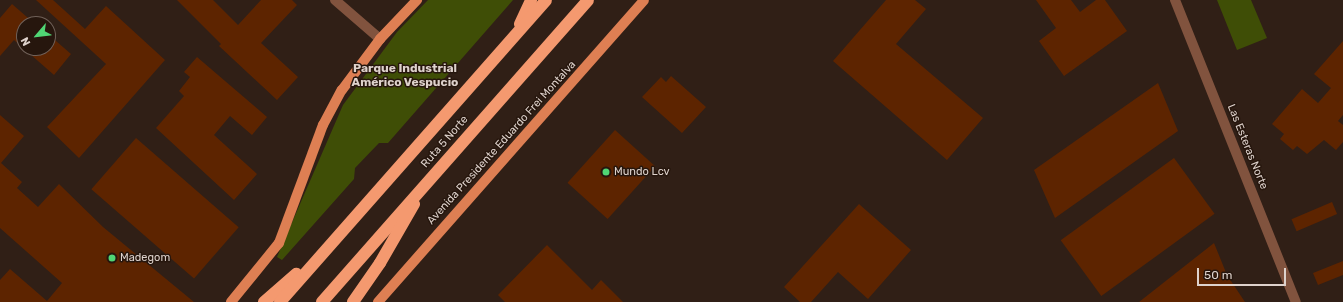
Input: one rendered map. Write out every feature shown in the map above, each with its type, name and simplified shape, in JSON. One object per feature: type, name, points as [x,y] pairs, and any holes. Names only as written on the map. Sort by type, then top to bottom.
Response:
[{"type":"highway","points":[[514,36],[531,0]]},
{"type":"highway","name":"Ruta 5 Norte","points":[[280,302],[546,0]]},
{"type":"highway","name":"Ruta 5 Norte","points":[[322,302],[588,0]]},
{"type":"highway","points":[[353,302],[380,263],[422,187]]},
{"type":"highway","points":[[264,302],[333,241]]},
{"type":"main road","points":[[231,302],[258,273],[279,242],[329,113],[380,39],[417,0]]},
{"type":"main road","name":"Avenida Presidente Eduardo Frei Montalva","points":[[378,302],[644,0]]},
{"type":"street","points":[[335,0],[380,39]]},
{"type":"street","name":"Las Esteras Norte","points":[[1175,0],[1296,302]]},
{"type":"green space","points":[[428,0],[513,0],[388,143],[379,143],[355,168],[354,179],[282,260],[277,257],[343,105],[397,32]]},
{"type":"green space","points":[[1217,0],[1251,0],[1267,38],[1237,50]]},
{"type":"building","points":[[36,0],[53,0],[85,29],[106,6],[165,60],[79,158],[47,127],[106,64],[56,18],[56,16],[54,16]]},
{"type":"building","points":[[177,0],[213,0],[238,25],[261,0],[292,0],[297,5],[261,43],[298,77],[277,100],[219,46],[221,44]]},
{"type":"building","points":[[886,0],[915,0],[926,9],[896,44],[983,118],[947,160],[833,61]]},
{"type":"building","points":[[1036,0],[1071,0],[1080,12],[1096,0],[1105,0],[1127,31],[1064,76],[1039,41],[1056,28]]},
{"type":"building","points":[[12,4],[26,16],[16,16],[16,42],[14,40],[0,56],[0,18]]},
{"type":"building","points":[[56,41],[71,54],[54,75],[32,56],[56,56]]},
{"type":"building","points":[[1343,41],[1343,115],[1338,121],[1343,125],[1343,142],[1336,150],[1324,140],[1307,154],[1297,146],[1293,150],[1280,139],[1284,134],[1272,124],[1302,89],[1318,103],[1331,88],[1314,74]]},
{"type":"building","points":[[197,57],[267,117],[252,135],[230,116],[214,135],[257,174],[234,200],[156,128],[184,96],[179,91],[190,77],[184,72]]},
{"type":"building","points":[[671,76],[706,107],[682,133],[642,97],[661,77],[666,82]]},
{"type":"building","points":[[1158,83],[1178,131],[1055,218],[1034,170]]},
{"type":"building","points":[[0,115],[24,136],[1,163],[22,182],[17,188],[38,207],[59,184],[103,227],[194,302],[0,302],[0,280],[10,269],[47,301],[62,283],[0,228]]},
{"type":"building","points":[[615,130],[655,166],[608,219],[567,183]]},
{"type":"building","points":[[136,138],[239,227],[194,279],[91,189]]},
{"type":"building","points":[[1174,158],[1215,214],[1101,296],[1061,240]]},
{"type":"building","points":[[1332,202],[1337,214],[1297,231],[1291,219]]},
{"type":"building","points":[[859,204],[911,250],[868,299],[838,272],[811,302],[800,302],[784,287]]},
{"type":"building","points":[[1214,243],[1227,275],[1245,302],[1139,302]]},
{"type":"building","points":[[547,245],[592,290],[601,280],[623,302],[505,302],[498,295]]},
{"type":"building","points":[[1343,261],[1343,275],[1318,285],[1313,273]]},
{"type":"place","name":"Mundo Lcv","points":[[606,172]]},
{"type":"place","name":"Madegom","points":[[112,258]]},
{"type":"district","name":"Parque Industrial Américo Vespucio","points":[[405,76]]}]
